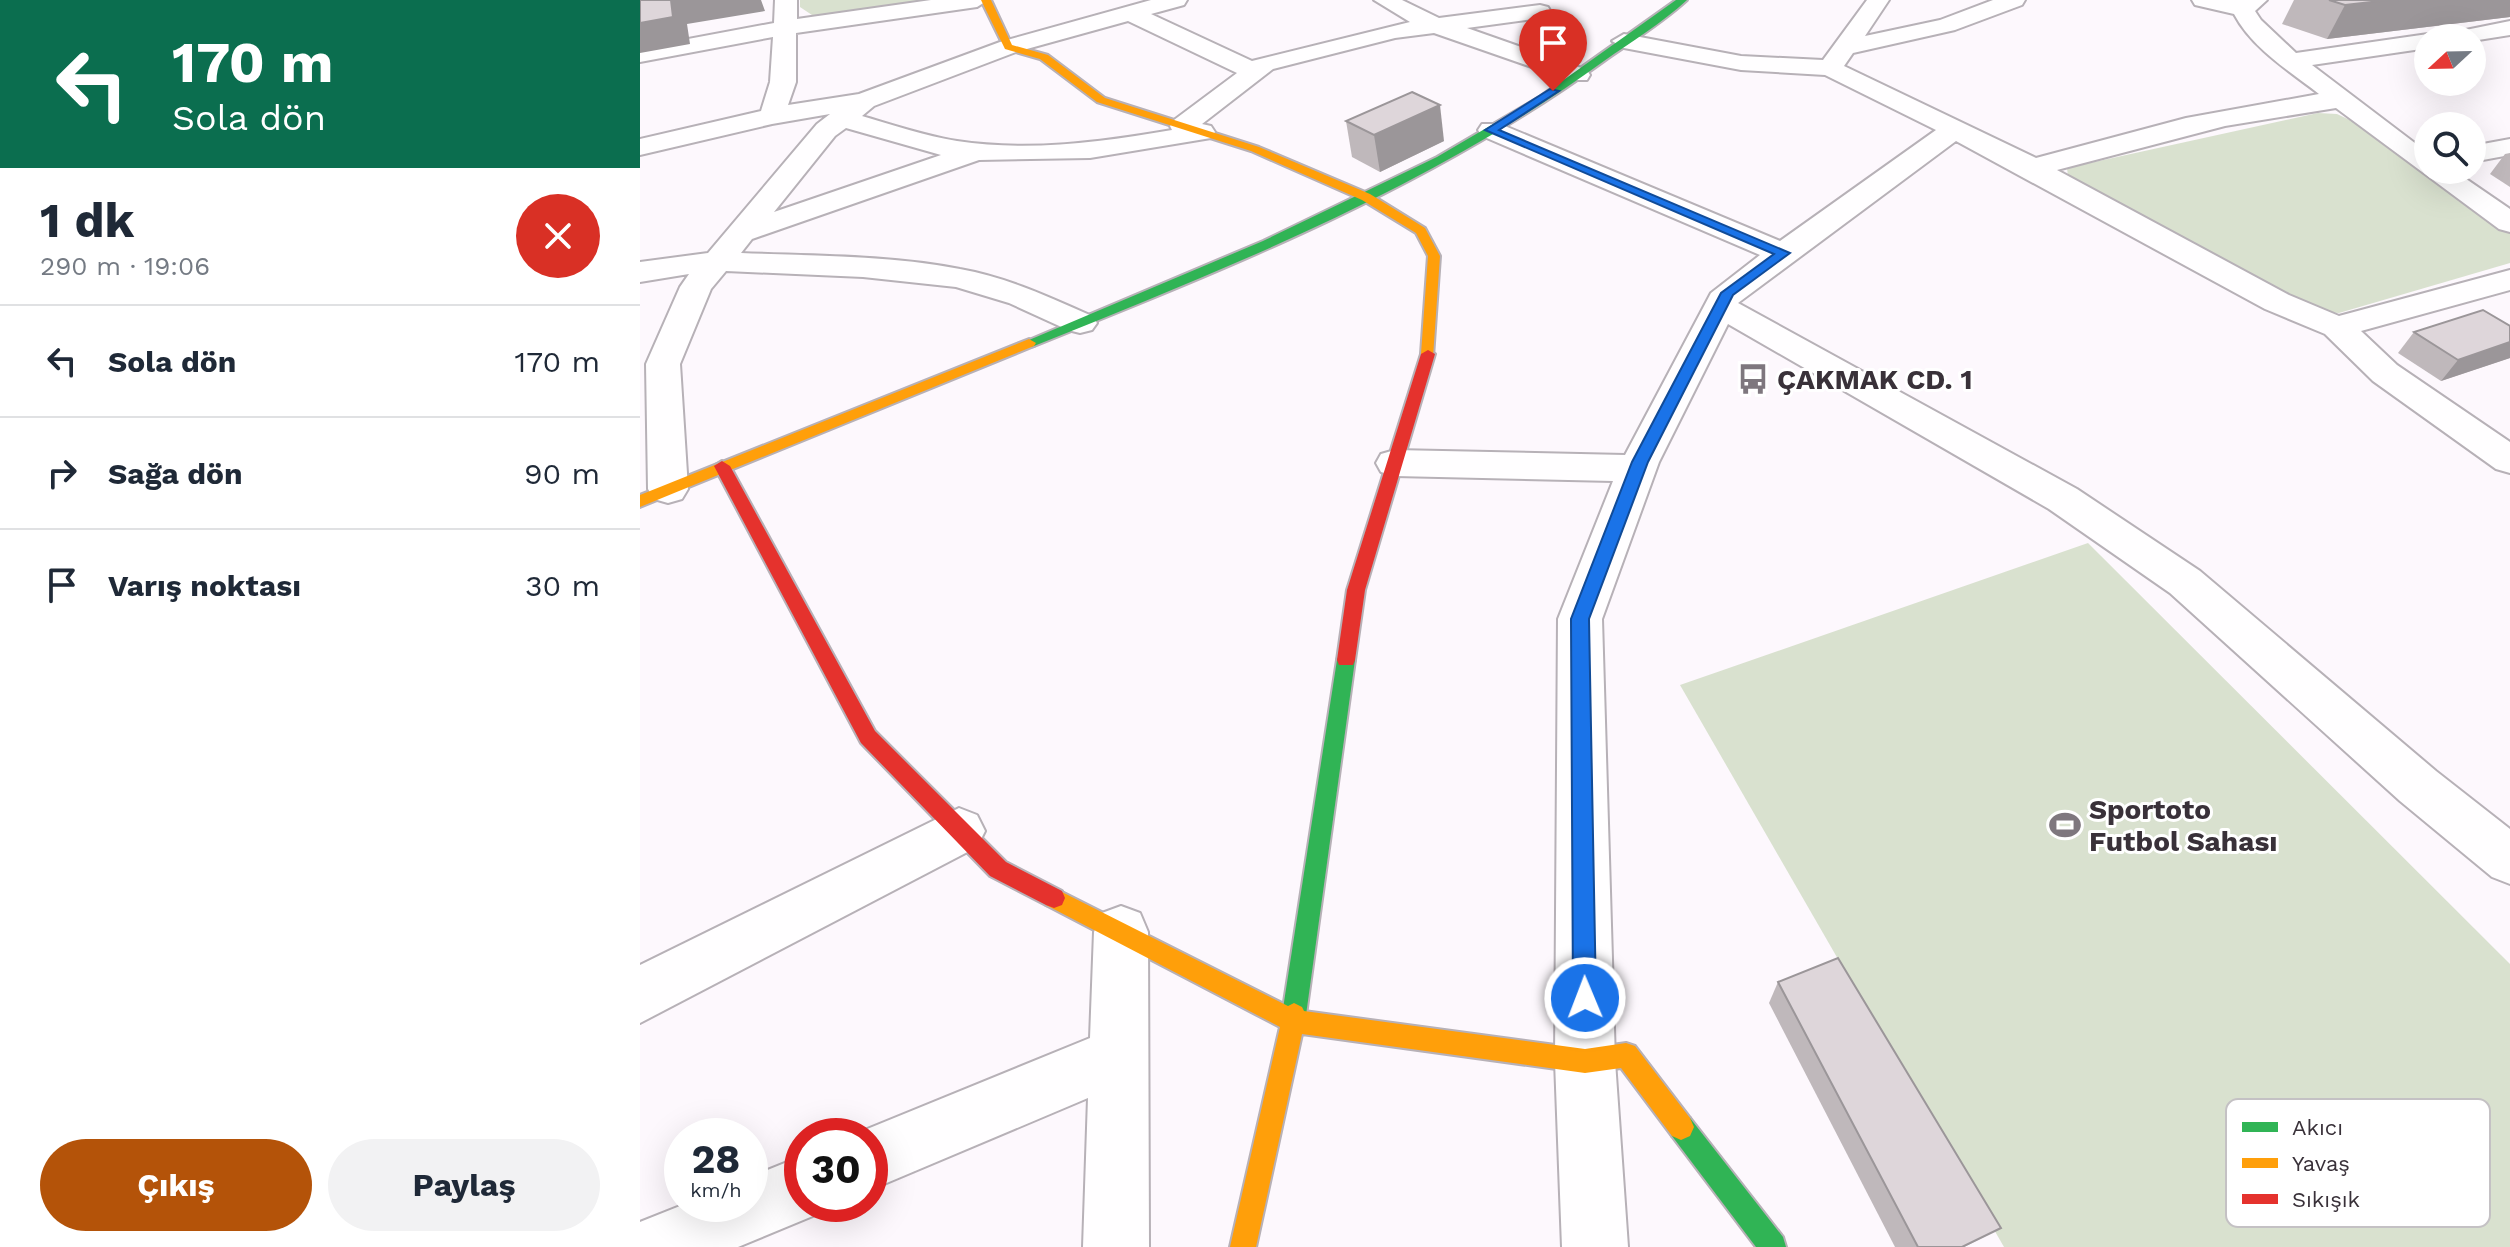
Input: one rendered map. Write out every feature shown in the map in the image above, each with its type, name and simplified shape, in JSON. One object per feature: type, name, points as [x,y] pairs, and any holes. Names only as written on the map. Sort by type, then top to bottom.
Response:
[{"type":"street","points":[[772,116],[783,82],[786,0]]},
{"type":"street","points":[[640,55],[786,28],[977,0]]},
{"type":"street","points":[[986,0],[1008,47],[1044,57],[1101,100],[1255,149],[1366,197],[1421,231],[1434,256],[1427,363],[1356,590],[1293,1021],[1243,1247]]},
{"type":"street","points":[[640,147],[772,116],[865,101],[1008,47],[1176,0]]},
{"type":"street","points":[[1385,0],[1434,25],[1578,75]]},
{"type":"street","points":[[640,501],[1080,323],[1366,197],[1491,130],[1578,75],[1682,0]]},
{"type":"street","points":[[1837,58],[1878,0]]},
{"type":"street","points":[[1624,41],[1741,63],[1837,58],[1947,25],[2014,0]]},
{"type":"street","points":[[2203,0],[2250,5],[2251,24],[2291,61],[2414,154]]},
{"type":"street","points":[[842,118],[975,152],[1045,153],[1134,147],[1192,129],[1264,64],[1336,45],[1434,25],[1540,12]]},
{"type":"street","points":[[1130,13],[1253,71]]},
{"type":"street","points":[[2486,32],[2510,28]]},
{"type":"street","points":[[2291,61],[2414,43]]},
{"type":"street","points":[[1837,58],[1952,131],[2033,168],[2221,273],[2337,327],[2385,373],[2510,460]]},
{"type":"street","points":[[2033,168],[2143,135],[2285,106],[2343,99]]},
{"type":"street","points":[[668,489],[652,393],[696,287],[826,130],[865,101]]},
{"type":"street","points":[[1491,130],[1783,253]]},
{"type":"street","points":[[1595,1247],[1585,1061],[1580,619],[1638,468],[1727,293],[1952,131]]},
{"type":"street","points":[[2486,151],[2510,147]]},
{"type":"street","points":[[741,234],[811,206],[975,152]]},
{"type":"street","points":[[2455,184],[2510,223]]},
{"type":"street","points":[[640,272],[718,261],[863,268],[959,278],[1021,296],[1080,323]]},
{"type":"street","points":[[2337,327],[2510,280]]},
{"type":"street","points":[[1721,307],[2063,499],[2185,582],[2418,786],[2510,860]]},
{"type":"street","points":[[1395,463],[1638,468]]},
{"type":"street","points":[[722,466],[868,737],[998,869],[1293,1021],[1585,1061],[1626,1055],[1773,1247]]},
{"type":"street","points":[[640,995],[959,831]]},
{"type":"street","points":[[1116,1247],[1121,932]]},
{"type":"street","points":[[888,1152],[1118,1056]]},
{"type":"street","points":[[660,1247],[784,1195]]},
{"type":"green space","points":[[800,0],[940,0],[815,17],[800,7]]},
{"type":"green space","points":[[2318,113],[2337,114],[2354,122],[2414,164],[2414,184],[2444,184],[2510,230],[2510,263],[2339,313],[2309,311],[2069,185],[2067,168]]},
{"type":"green space","name":"Sportoto Futbol Sahası","points":[[2088,543],[2510,964],[2510,1247],[2004,1247],[1680,685]]},
{"type":"building","points":[[640,0],[671,0],[673,17],[640,23]]},
{"type":"building","points":[[2329,0],[2389,0],[2345,5]]},
{"type":"building","points":[[1412,92],[1440,105],[1374,135],[1346,121]]},
{"type":"building","points":[[2483,310],[2510,326],[2510,342],[2458,360],[2414,332]]},
{"type":"building","points":[[1838,958],[2001,1228],[1962,1247],[1918,1247],[1778,982]]},
{"type":"traffic: fast","points":[[1029,343],[1267,244],[1384,189],[1497,128],[1545,98],[1682,0]]},
{"type":"traffic: fast","points":[[1294,1015],[1346,660]]},
{"type":"traffic: fast","points":[[1681,1127],[1773,1247]]},
{"type":"traffic: slow","points":[[986,0],[1008,47],[1044,57],[1101,100],[1255,149],[1366,197],[1421,231],[1434,256],[1428,354]]},
{"type":"traffic: slow","points":[[640,501],[1029,343]]},
{"type":"traffic: slow","points":[[1054,898],[1293,1021],[1585,1061],[1626,1055],[1681,1127]]},
{"type":"traffic: slow","points":[[1243,1247],[1294,1015]]},
{"type":"traffic: jam","points":[[1346,660],[1356,590],[1428,354]]},
{"type":"traffic: jam","points":[[722,466],[868,737],[998,869],[1054,898]]},
{"type":"place","name":"ÇAKMAK CD. 1","points":[[1753,379]]},
{"type":"place","name":"Sportoto Futbol Sahası","points":[[2065,825]]},
{"type":"route","points":[[1553,91],[1491,130],[1783,253],[1727,293],[1640,462],[1580,619],[1585,998]]}]
